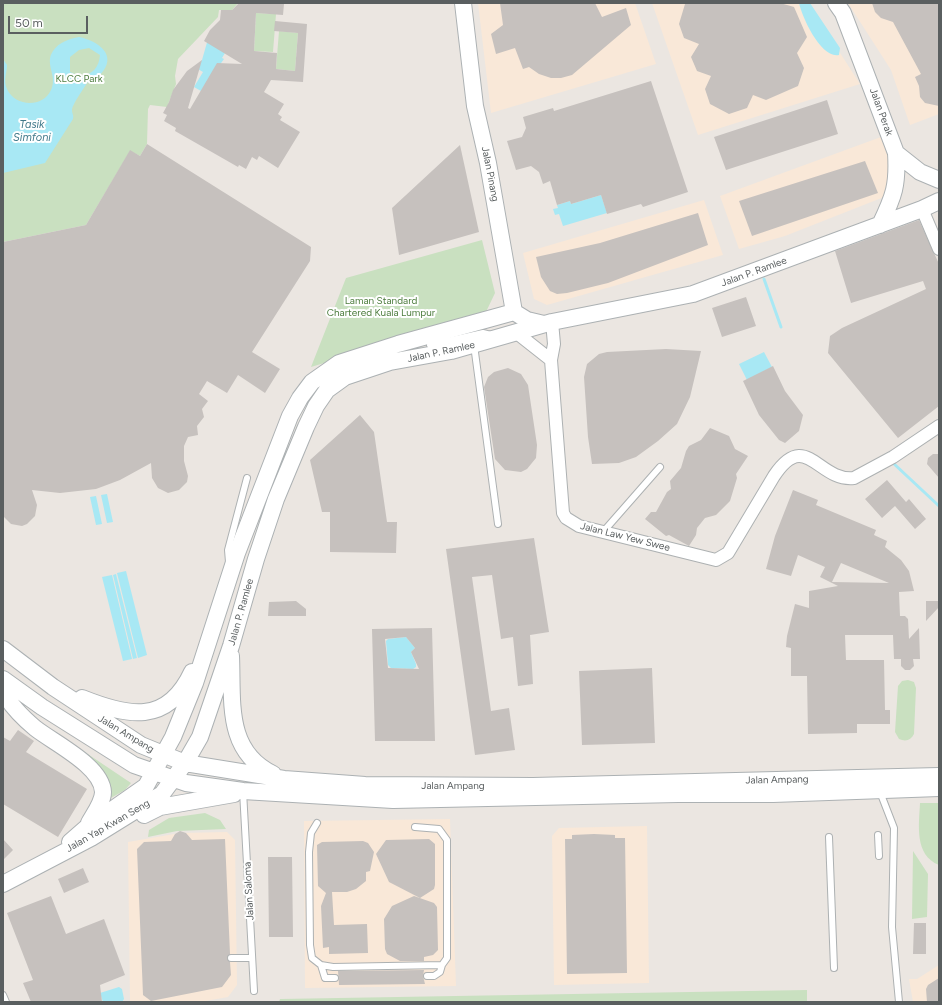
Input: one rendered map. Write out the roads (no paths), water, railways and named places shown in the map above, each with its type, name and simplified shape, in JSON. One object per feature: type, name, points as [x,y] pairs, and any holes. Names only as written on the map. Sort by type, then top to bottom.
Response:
[{"type":"main road","name":"Jalan Pinang","points":[[463,3],[475,106],[488,163],[514,312]]},
{"type":"main road","name":"Jalan Perak","points":[[836,3],[843,13],[896,153],[897,173],[895,191],[880,225]]},
{"type":"main road","points":[[896,153],[920,172],[939,180]]},
{"type":"main road","name":"Jalan P. Ramlee","points":[[174,779],[200,737],[231,646],[256,560],[276,499],[306,426],[316,406],[327,390],[345,377],[390,362],[451,351],[518,334],[548,323],[693,294],[922,210],[939,202]]},
{"type":"main road","points":[[514,312],[527,320],[548,323]]},
{"type":"main road","name":"Jalan P. Ramlee","points":[[163,755],[173,737],[195,683],[230,576],[290,416],[300,398],[312,382],[338,363],[398,344],[514,312]]},
{"type":"main road","points":[[53,687],[120,711],[141,713],[162,708],[172,701],[190,677],[213,628]]},
{"type":"main road","points":[[231,646],[234,725],[241,745],[252,761],[262,769],[284,779]]},
{"type":"main road","name":"Jalan Ampang","points":[[3,649],[53,687],[141,745],[185,763],[284,779],[365,785],[535,786],[639,782],[939,776]]},
{"type":"main road","name":"Jalan Ampang","points":[[3,679],[134,765],[174,779],[243,791],[393,800],[939,788]]},
{"type":"main road","points":[[3,691],[17,711],[33,726],[85,764],[98,776],[103,793],[89,833]]},
{"type":"main road","name":"Jalan Yap Kwan Seng","points":[[89,833],[146,786],[163,755]]},
{"type":"main road","name":"Jalan Yap Kwan Seng","points":[[3,884],[37,866],[89,833],[162,794],[174,779]]},
{"type":"main road","points":[[89,833],[131,822],[160,807],[199,801],[243,791]]},
{"type":"street","points":[[922,210],[939,249]]},
{"type":"street","name":"Jalan Law Yew Swee","points":[[548,323],[554,344],[551,360],[563,513],[572,523],[579,526],[716,560],[728,553],[781,465],[789,459],[799,456],[808,456],[829,472],[847,479],[854,478],[893,457],[939,426]]},
{"type":"street","points":[[518,334],[551,360]]},
{"type":"lane","points":[[430,345],[483,333],[502,338]]},
{"type":"lane","points":[[474,345],[498,524]]},
{"type":"lane","points":[[603,532],[660,467]]},
{"type":"lane","points":[[230,576],[228,550],[247,478]]},
{"type":"lane","points":[[881,790],[882,797],[894,828],[892,920],[899,1002]]},
{"type":"lane","name":"Jalan Saloma","points":[[243,791],[254,991]]},
{"type":"lane","points":[[317,823],[312,834],[310,852],[310,945],[312,958],[321,965],[333,967],[442,965]]},
{"type":"lane","points":[[415,826],[439,829],[447,840],[447,958],[442,965],[440,972],[434,976],[427,976]]},
{"type":"lane","points":[[878,835],[879,856]]},
{"type":"lane","points":[[829,837],[834,968]]},
{"type":"lane","points":[[231,958],[252,958]]},
{"type":"lane","points":[[321,965],[325,978],[335,978]]},
{"type":"lane","points":[[3,995],[6,1002]]},
{"type":"water","points":[[799,3],[810,3],[840,48],[839,55],[826,51],[819,44],[808,27]]},
{"type":"water","name":"Tasik Simfoni","points":[[79,37],[93,42],[104,50],[107,55],[105,68],[100,75],[88,81],[81,92],[72,110],[73,119],[45,163],[3,173],[3,59],[7,65],[5,80],[6,86],[11,95],[22,102],[36,102],[47,96],[53,85],[50,61],[53,51],[61,43]],"holes":[[[89,48],[100,55],[97,67],[89,74],[81,77],[70,72],[70,57],[79,50]]]},
{"type":"water","points":[[208,39],[225,53],[222,58],[224,59],[201,91],[194,87],[203,72],[196,68],[202,60]]},
{"type":"water","points":[[601,195],[607,213],[563,226],[559,214],[555,215],[553,209],[558,208],[557,205],[570,201],[571,204]]},
{"type":"water","points":[[764,352],[772,367],[747,380],[739,364]]},
{"type":"water","points":[[107,494],[113,522],[107,523],[101,495]]},
{"type":"water","points":[[96,496],[102,524],[96,525],[90,497]]},
{"type":"water","points":[[126,571],[147,655],[138,658],[117,573]]},
{"type":"water","points":[[116,574],[137,658],[133,659],[113,575]]},
{"type":"water","points":[[112,575],[132,659],[123,661],[102,577]]},
{"type":"water","points":[[406,637],[415,648],[411,652],[416,667],[413,669],[391,668],[388,665],[386,641],[388,639]]},
{"type":"water","points":[[119,987],[122,989],[124,999],[122,1002],[103,1002],[100,993]]},
{"type":"waterway","points":[[764,279],[781,327]]},
{"type":"waterway","points":[[892,462],[939,506]]},
{"type":"park label","name":"KLCC Park","points":[[79,79]]},
{"type":"park label","name":"Laman Standard Chartered Kuala Lumpur","points":[[381,306]]}]
